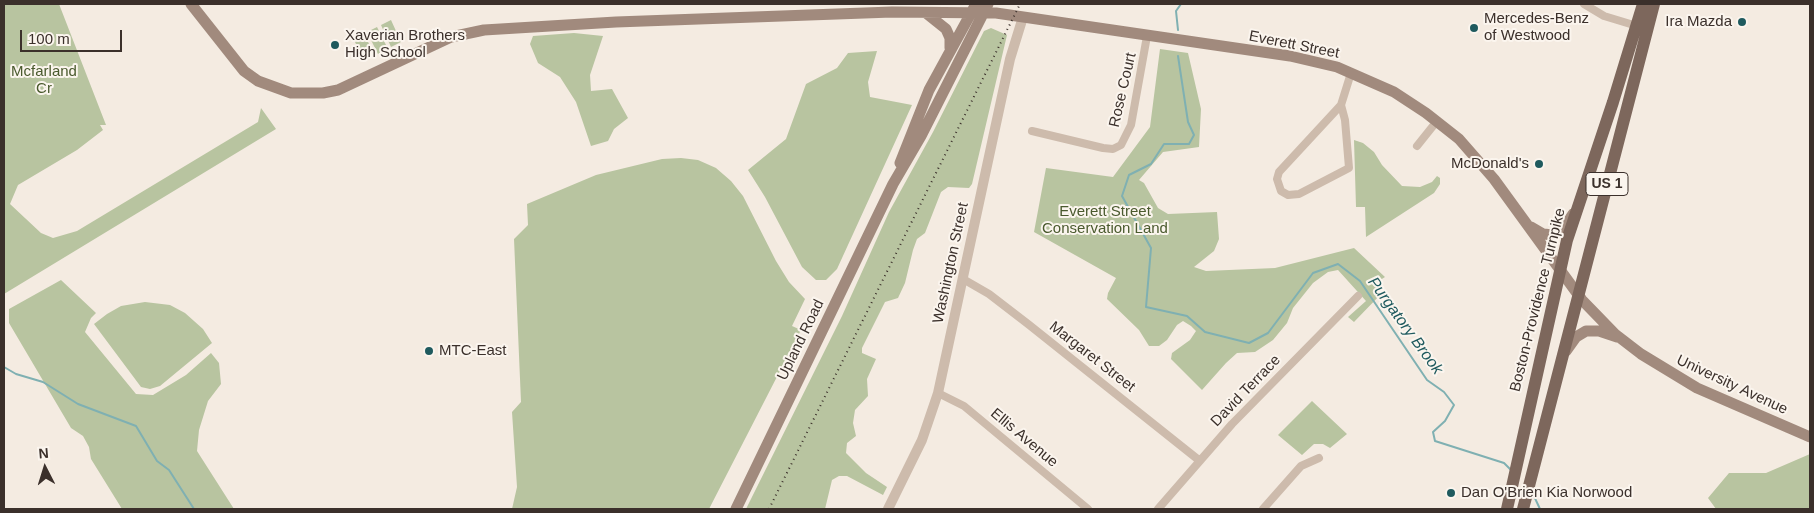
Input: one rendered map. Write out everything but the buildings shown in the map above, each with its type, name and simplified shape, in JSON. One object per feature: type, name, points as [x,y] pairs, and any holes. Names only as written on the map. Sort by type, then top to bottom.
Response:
[{"type":"main road","name":"Everett Street","points":[[191,4],[238,64],[251,76],[278,90],[312,94],[338,90],[446,40],[484,30],[726,17],[924,12],[979,8],[1147,36],[1290,56],[1351,72],[1394,92],[1437,121],[1478,160],[1578,294]]},
{"type":"main road","points":[[1008,4],[1012,10],[1024,17]]},
{"type":"main road","name":"US 1","points":[[1637,26],[1643,4]]},
{"type":"main road","name":"US 1","points":[[1524,505],[1654,4]]},
{"type":"main road","name":"Upland Road","points":[[894,184],[915,122],[949,52],[979,8]]},
{"type":"main road","name":"Upland Road","points":[[736,509],[894,184],[921,136],[979,8]]},
{"type":"main road","points":[[924,12],[946,29],[950,38],[949,52]]},
{"type":"main road","name":"Boston-Providence Turnpike","points":[[1507,509],[1559,271],[1578,206],[1637,26]]},
{"type":"main road","points":[[1524,222],[1541,233],[1554,235],[1563,229],[1578,206]]},
{"type":"main road","name":"University Avenue","points":[[1578,294],[1621,339],[1665,371],[1697,388],[1810,437]]},
{"type":"main road","points":[[1561,359],[1574,339],[1583,332],[1599,332],[1621,339]]},
{"type":"street","points":[[1584,4],[1604,16],[1637,26]]},
{"type":"street","name":"Washington Street","points":[[888,509],[922,440],[938,394],[1010,59],[1024,17]]},
{"type":"street","name":"Rose Court","points":[[1032,131],[1103,148],[1113,149],[1121,145],[1131,126],[1147,36]]},
{"type":"street","points":[[1341,105],[1345,120],[1349,168],[1299,194],[1288,195],[1281,191],[1277,178],[1279,172],[1341,105],[1351,72]]},
{"type":"street","points":[[1417,146],[1437,121]]},
{"type":"street","name":"Margaret Street","points":[[963,279],[989,294],[1200,461]]},
{"type":"street","name":"David Terrace","points":[[1158,509],[1232,424],[1358,296]]},
{"type":"street","name":"Ellis Avenue","points":[[938,394],[964,406],[1088,509]]},
{"type":"street","points":[[1262,509],[1301,466],[1319,458]]},
{"type":"green space","name":"Mcfarland Cr","points":[[4,4],[59,4],[106,125],[100,125],[103,130],[77,150],[18,185],[10,204],[41,233],[53,238],[77,231],[258,122],[261,108],[276,129],[4,294]]},
{"type":"green space","points":[[391,20],[401,42],[391,47],[381,25]]},
{"type":"green space","points":[[377,27],[388,49],[378,54],[367,32]]},
{"type":"green space","points":[[991,28],[1007,35],[972,184],[969,188],[948,187],[941,192],[925,233],[917,239],[905,283],[898,298],[885,302],[862,348],[862,353],[876,359],[867,379],[868,396],[855,410],[853,423],[856,436],[847,443],[846,453],[866,473],[887,487],[883,495],[847,476],[839,476],[832,480],[825,509],[746,509],[842,316],[889,212],[933,132],[984,31]]},
{"type":"green space","points":[[364,33],[374,55],[364,60],[353,38]]},
{"type":"green space","points":[[574,33],[603,36],[590,75],[591,91],[612,89],[628,118],[614,129],[608,141],[591,146],[576,102],[560,77],[538,63],[530,44],[533,36]]},
{"type":"green space","name":"Everett Street Conservation Land","points":[[1160,49],[1188,53],[1201,109],[1199,147],[1163,152],[1139,180],[1144,183],[1158,208],[1168,214],[1217,212],[1219,239],[1214,251],[1194,267],[1206,271],[1275,268],[1354,248],[1385,277],[1374,284],[1382,293],[1354,322],[1348,317],[1366,301],[1338,270],[1328,272],[1313,283],[1293,308],[1287,323],[1273,340],[1255,352],[1237,353],[1202,390],[1171,359],[1172,353],[1190,340],[1196,331],[1191,326],[1183,321],[1177,325],[1167,340],[1159,346],[1149,346],[1139,330],[1107,299],[1116,278],[1034,232],[1046,168],[1113,177],[1150,127]]},
{"type":"green space","points":[[877,51],[868,82],[870,97],[912,105],[837,269],[826,280],[816,280],[802,267],[765,197],[748,170],[786,139],[806,84],[837,68],[848,53]]},
{"type":"green space","points":[[1354,140],[1363,143],[1374,152],[1382,165],[1402,186],[1420,187],[1432,182],[1437,176],[1440,178],[1440,184],[1434,193],[1366,237],[1365,207],[1356,207]]},
{"type":"green space","points":[[681,158],[698,160],[716,168],[731,181],[743,196],[776,261],[789,282],[805,299],[792,326],[801,330],[709,509],[512,509],[517,487],[512,412],[521,402],[514,239],[528,225],[527,204],[596,175],[662,159]]},
{"type":"green space","points":[[61,280],[96,313],[91,318],[85,332],[136,394],[153,395],[186,375],[211,353],[219,363],[221,384],[208,401],[199,430],[197,451],[234,509],[122,509],[91,459],[89,447],[83,436],[71,428],[9,323],[9,309]]},
{"type":"green space","points":[[145,302],[170,305],[185,313],[203,329],[212,343],[160,386],[150,389],[141,387],[94,324],[121,306]]},
{"type":"green space","points":[[1312,401],[1347,434],[1330,448],[1323,444],[1314,444],[1302,455],[1278,435]]},
{"type":"green space","points":[[1810,454],[1810,509],[1716,509],[1708,498],[1729,473],[1766,473]]},
{"type":"waterway","name":"Purgatory Brook","points":[[1178,30],[1176,11],[1181,4]]},
{"type":"waterway","name":"Purgatory Brook","points":[[1178,56],[1188,122],[1194,135],[1189,144],[1164,144],[1151,164],[1129,175],[1122,196],[1151,248],[1146,307],[1187,316],[1205,332],[1249,343],[1268,333],[1313,273],[1338,264],[1360,281],[1427,380],[1444,392],[1454,405],[1445,421],[1433,432],[1435,441],[1504,463],[1511,470]]},
{"type":"waterway","points":[[4,367],[16,374],[43,382],[78,404],[136,426],[157,461],[169,470],[194,509]]},
{"type":"waterway","name":"Purgatory Brook","points":[[1533,494],[1540,509]]},
{"type":"railway","points":[[769,509],[1020,4]]},
{"type":"place","name":"Ira Mazda","points":[[1742,22]]},
{"type":"place","name":"Mercedes-Benz of Westwood","points":[[1474,28]]},
{"type":"place","name":"Xaverian Brothers High School","points":[[335,45]]},
{"type":"place","name":"McDonald's","points":[[1539,164]]},
{"type":"place","name":"MTC-East","points":[[429,351]]},
{"type":"place","name":"Dan O'Brien Kia Norwood","points":[[1451,493]]}]
